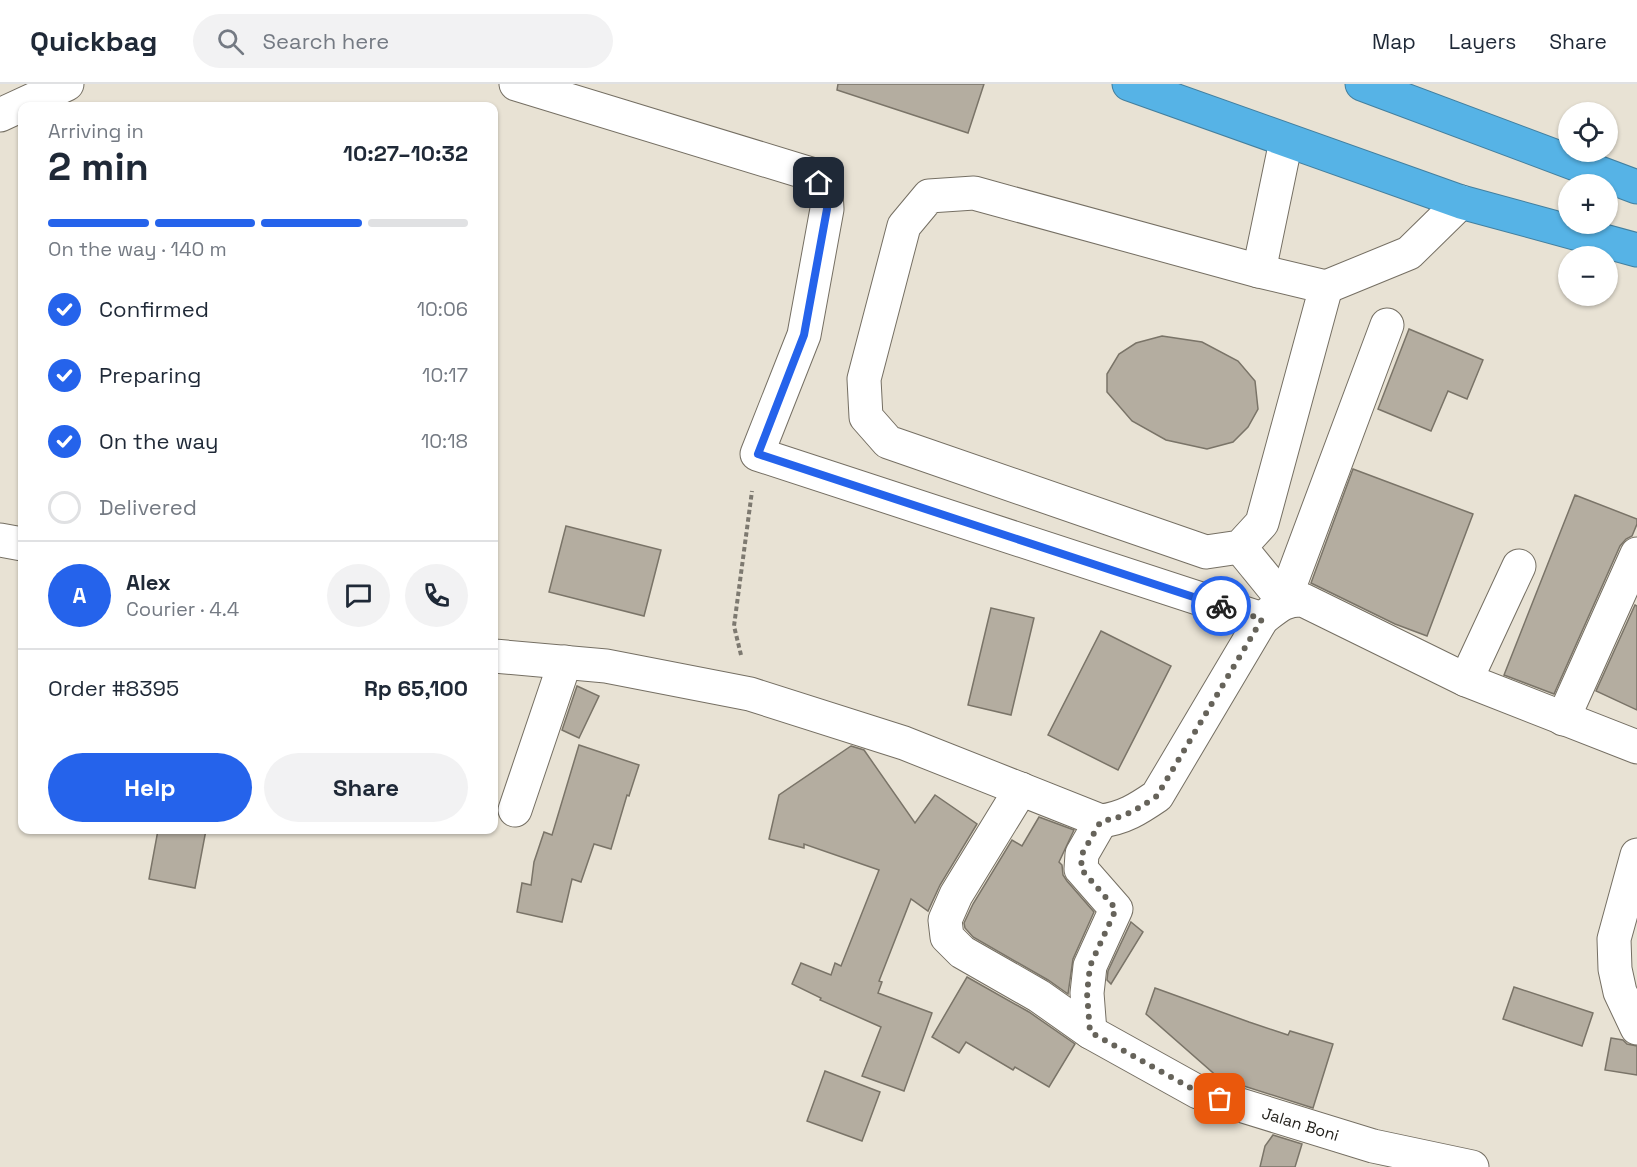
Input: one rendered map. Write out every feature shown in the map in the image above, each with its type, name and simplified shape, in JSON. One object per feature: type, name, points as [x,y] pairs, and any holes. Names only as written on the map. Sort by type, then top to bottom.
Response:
[{"type":"highway","points":[[1129,84],[1461,202],[1637,250]]},
{"type":"highway","points":[[1362,84],[1637,187]]},
{"type":"street","points":[[28,102],[67,84]]},
{"type":"street","points":[[516,84],[811,174],[826,193],[827,209],[804,335],[758,454],[1273,610],[1303,600],[1466,680],[1637,747]]},
{"type":"street","points":[[0,115],[18,107]]},
{"type":"street","points":[[1259,271],[1286,141]]},
{"type":"street","points":[[1326,287],[1262,523],[1240,547],[1206,552],[888,442],[866,417],[864,378],[904,226],[929,196],[975,193],[1259,271],[1326,287],[1409,253],[1461,202]]},
{"type":"street","points":[[498,656],[606,666],[750,694],[904,743],[1101,821],[1117,819],[1134,812],[1157,796],[1273,610],[1387,326]]},
{"type":"street","points":[[0,540],[18,543]]},
{"type":"street","points":[[1240,547],[1273,610]]},
{"type":"street","points":[[1563,719],[1637,554]]},
{"type":"street","points":[[1466,680],[1519,566]]},
{"type":"street","points":[[515,810],[565,662]]},
{"type":"street","name":"Jalan Boni","points":[[1021,789],[956,895],[945,920],[947,937],[962,952],[1039,996],[1090,1032],[1198,1092],[1373,1146],[1472,1167]]},
{"type":"street","points":[[1090,1032],[1087,993],[1090,966],[1116,909],[1081,869],[1082,854],[1101,821]]},
{"type":"street","points":[[1637,855],[1614,939],[1615,969],[1620,992],[1637,1028]]},
{"type":"path","points":[[750,694],[734,626],[758,454]]},
{"type":"building","points":[[838,84],[984,84],[968,133],[837,90]]},
{"type":"building","points":[[1409,329],[1483,360],[1467,399],[1448,391],[1431,431],[1378,409]]},
{"type":"building","points":[[1162,336],[1202,342],[1238,361],[1255,381],[1258,409],[1248,427],[1233,442],[1207,449],[1166,440],[1132,421],[1107,392],[1107,374],[1119,354],[1136,343]]},
{"type":"building","points":[[1353,469],[1473,514],[1427,636],[1395,624],[1311,583]]},
{"type":"building","points":[[1575,495],[1637,519],[1637,524],[1632,536],[1620,546],[1554,694],[1504,675]]},
{"type":"building","points":[[566,526],[661,550],[644,616],[549,592]]},
{"type":"building","points":[[1635,605],[1637,606],[1637,710],[1596,691]]},
{"type":"building","points":[[991,608],[1034,618],[1011,715],[968,705]]},
{"type":"building","points":[[1101,631],[1171,666],[1118,770],[1048,735]]},
{"type":"building","points":[[577,686],[599,696],[579,738],[562,730]]},
{"type":"building","points":[[579,745],[639,765],[629,796],[627,795],[611,849],[594,844],[581,882],[572,879],[562,922],[517,912],[522,883],[531,885],[534,862],[544,832],[552,835]]},
{"type":"building","points":[[851,746],[864,750],[915,823],[935,795],[977,824],[940,885],[928,911],[911,899],[879,981],[882,982],[878,993],[932,1013],[904,1091],[862,1076],[881,1027],[820,1000],[821,998],[792,984],[801,963],[831,975],[835,963],[841,966],[879,870],[804,844],[804,848],[769,839],[779,795]]},
{"type":"building","points":[[1039,817],[1074,830],[1059,862],[1067,881],[1094,912],[1073,959],[1068,994],[973,937],[965,928],[964,923],[1012,840],[1022,846]]},
{"type":"building","points":[[157,834],[205,834],[195,888],[149,879]]},
{"type":"building","points":[[1131,922],[1143,932],[1111,984],[1107,980],[1108,971]]},
{"type":"building","points":[[967,977],[1029,1012],[1075,1044],[1049,1087],[1015,1067],[1013,1070],[966,1042],[959,1053],[932,1037]]},
{"type":"building","points":[[1514,987],[1593,1013],[1582,1046],[1503,1019]]},
{"type":"building","points":[[1155,988],[1288,1035],[1290,1031],[1333,1044],[1313,1108],[1219,1078],[1146,1014]]},
{"type":"building","points":[[1611,1038],[1637,1046],[1637,1075],[1605,1070]]},
{"type":"building","points":[[825,1071],[880,1092],[862,1141],[807,1121]]},
{"type":"building","points":[[1273,1135],[1302,1144],[1295,1167],[1260,1167],[1265,1146]]},
{"type":"way so far","points":[[1220,1099],[1198,1092],[1090,1032],[1087,993],[1090,966],[1116,909],[1081,869],[1082,854],[1101,821],[1117,819],[1134,812],[1157,796],[1262,619],[1221,606]]},
{"type":"route","points":[[819,183],[826,193],[827,209],[804,335],[758,454],[1221,606]]}]
